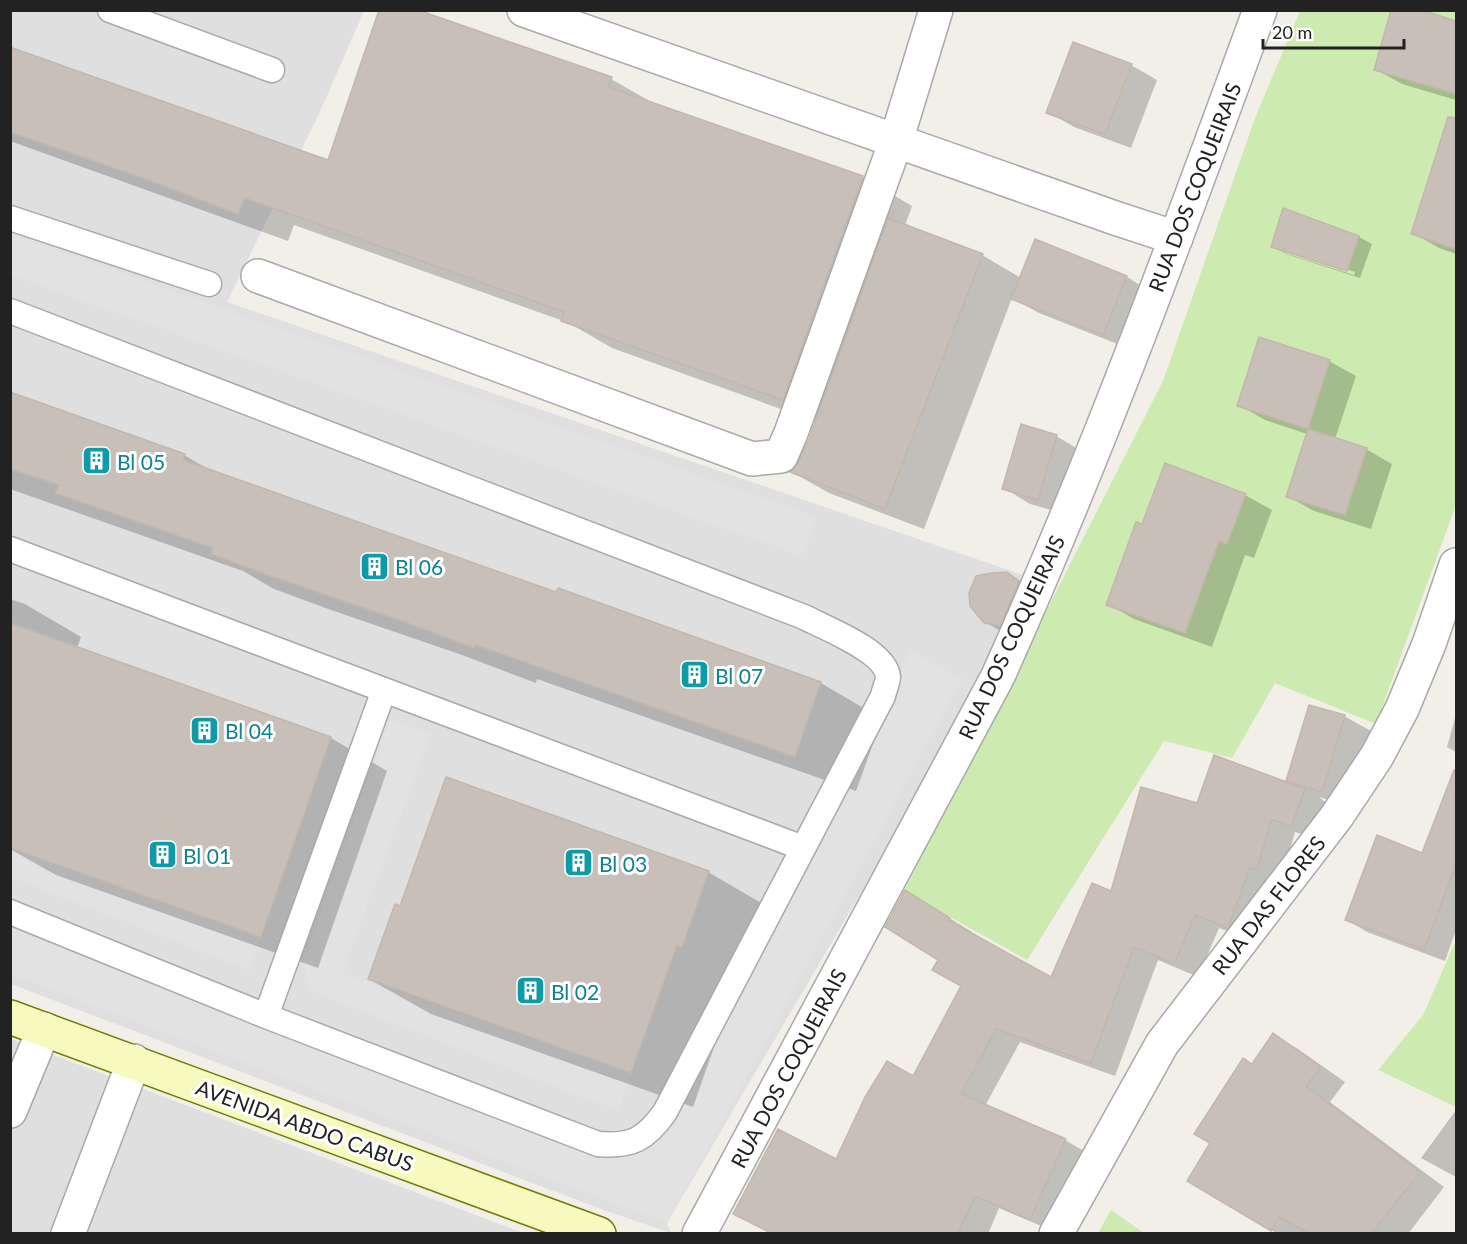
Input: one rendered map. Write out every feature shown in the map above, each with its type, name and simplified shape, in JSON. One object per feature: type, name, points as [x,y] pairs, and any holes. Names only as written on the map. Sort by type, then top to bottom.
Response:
[{"type":"main road","name":"AVENIDA ABDO CABUS","points":[[10,1017],[599,1233]]},
{"type":"street","points":[[524,10],[1176,237]]},
{"type":"street","points":[[258,276],[752,459],[781,456],[896,141],[936,10]]},
{"type":"street","name":"RUA DOS COQUEIRAIS","points":[[699,1233],[998,676],[1039,585],[1176,237],[1260,10]]},
{"type":"street","name":"RUA DAS FLORES","points":[[1056,1233],[1162,1044],[1337,816],[1377,756],[1402,709],[1429,644],[1456,565]]},
{"type":"street","points":[[10,1111],[44,1029]]},
{"type":"street","points":[[68,1233],[134,1061]]},
{"type":"lane","points":[[110,10],[272,70]]},
{"type":"lane","points":[[10,218],[209,284]]},
{"type":"lane","points":[[10,311],[804,617],[867,649],[883,663],[888,676],[883,696],[665,1112],[651,1131],[634,1141],[615,1146],[598,1144],[266,1016],[10,912]]},
{"type":"lane","points":[[10,549],[803,848]]},
{"type":"lane","points":[[266,1016],[384,690]]},
{"type":"shaded area","points":[[10,11],[364,11],[319,114],[227,302],[1026,576],[991,671],[667,1223],[671,1233],[598,1208],[11,984]]},
{"type":"shaded area","points":[[11,234],[816,517],[802,556],[11,275]]},
{"type":"shaded area","points":[[910,651],[962,679],[667,1223],[11,974],[10,925],[598,1155],[635,1154],[659,1138],[806,868]]},
{"type":"shaded area","points":[[390,721],[431,733],[342,973],[631,1073],[619,1111],[309,990],[304,961]]},
{"type":"shaded area","points":[[10,848],[261,937],[250,970],[11,877]]},
{"type":"shaded area","points":[[11,1039],[523,1233],[11,1233]]},
{"type":"green space","points":[[1300,11],[1456,11],[1456,505],[1376,724],[1275,683],[1232,758],[1164,741],[1027,960],[904,891],[1163,381],[1255,118]]},
{"type":"green space","points":[[1456,940],[1456,1107],[1378,1070],[1423,1015]]},
{"type":"green space","points":[[1111,1210],[1144,1233],[1098,1233]]},
{"type":"building","points":[[379,10],[418,10],[612,77],[608,87],[863,176],[783,400],[561,321],[564,312],[245,198],[238,214],[10,132],[10,47],[328,160]]},
{"type":"building","points":[[1391,10],[1422,10],[1456,21],[1456,94],[1374,70]]},
{"type":"building","points":[[1073,42],[1132,64],[1105,134],[1046,113]]},
{"type":"building","points":[[1448,117],[1456,118],[1456,249],[1411,234]]},
{"type":"building","points":[[1283,208],[1359,236],[1347,271],[1271,247]]},
{"type":"building","points":[[888,218],[983,254],[885,509],[790,472],[798,463],[809,439]]},
{"type":"building","points":[[1035,239],[1127,276],[1103,335],[1011,299]]},
{"type":"building","points":[[1259,337],[1330,360],[1308,429],[1237,406]]},
{"type":"building","points":[[10,392],[185,454],[183,460],[556,592],[558,588],[821,682],[795,757],[268,575],[211,554],[213,548],[55,493],[59,485],[10,469]]},
{"type":"building","points":[[1021,424],[1057,435],[1038,500],[1002,489]]},
{"type":"building","points":[[1308,429],[1367,448],[1345,515],[1286,497]]},
{"type":"building","points":[[1165,463],[1246,494],[1227,544],[1219,541],[1185,633],[1106,605],[1136,522],[1142,524]]},
{"type":"building","points":[[1007,572],[1019,581],[1000,626],[984,623],[970,606],[969,593],[976,576]]},
{"type":"building","points":[[10,623],[331,737],[261,937],[10,848]]},
{"type":"building","points":[[1309,705],[1345,715],[1322,792],[1286,781]]},
{"type":"building","points":[[1214,755],[1305,789],[1291,827],[1271,819],[1257,870],[1250,868],[1228,928],[1195,915],[1174,964],[1134,947],[1091,1063],[996,1029],[961,1094],[1066,1139],[1030,1220],[975,1196],[958,1233],[771,1233],[733,1214],[778,1129],[836,1159],[865,1097],[887,1061],[913,1076],[961,986],[932,970],[938,960],[885,927],[905,890],[950,918],[948,920],[1051,977],[1092,883],[1111,891],[1141,787],[1197,803]]},
{"type":"building","points":[[1454,770],[1456,771],[1456,864],[1424,950],[1345,920],[1377,835],[1422,853]]},
{"type":"building","points":[[446,777],[709,871],[682,947],[677,945],[631,1073],[368,979],[395,904],[400,906]]},
{"type":"building","points":[[1273,1033],[1321,1067],[1306,1086],[1420,1172],[1372,1233],[1308,1233],[1279,1217],[1271,1231],[1187,1181],[1210,1143],[1194,1134],[1243,1058],[1252,1064]]},
{"type":"place","name":"Bl 05","points":[[96,461]]},
{"type":"place","name":"Bl 06","points":[[374,566]]},
{"type":"place","name":"Bl 07","points":[[694,675]]},
{"type":"place","name":"Bl 04","points":[[204,730]]},
{"type":"place","name":"Bl 01","points":[[162,855]]},
{"type":"place","name":"Bl 03","points":[[578,863]]},
{"type":"place","name":"Bl 02","points":[[530,991]]}]
